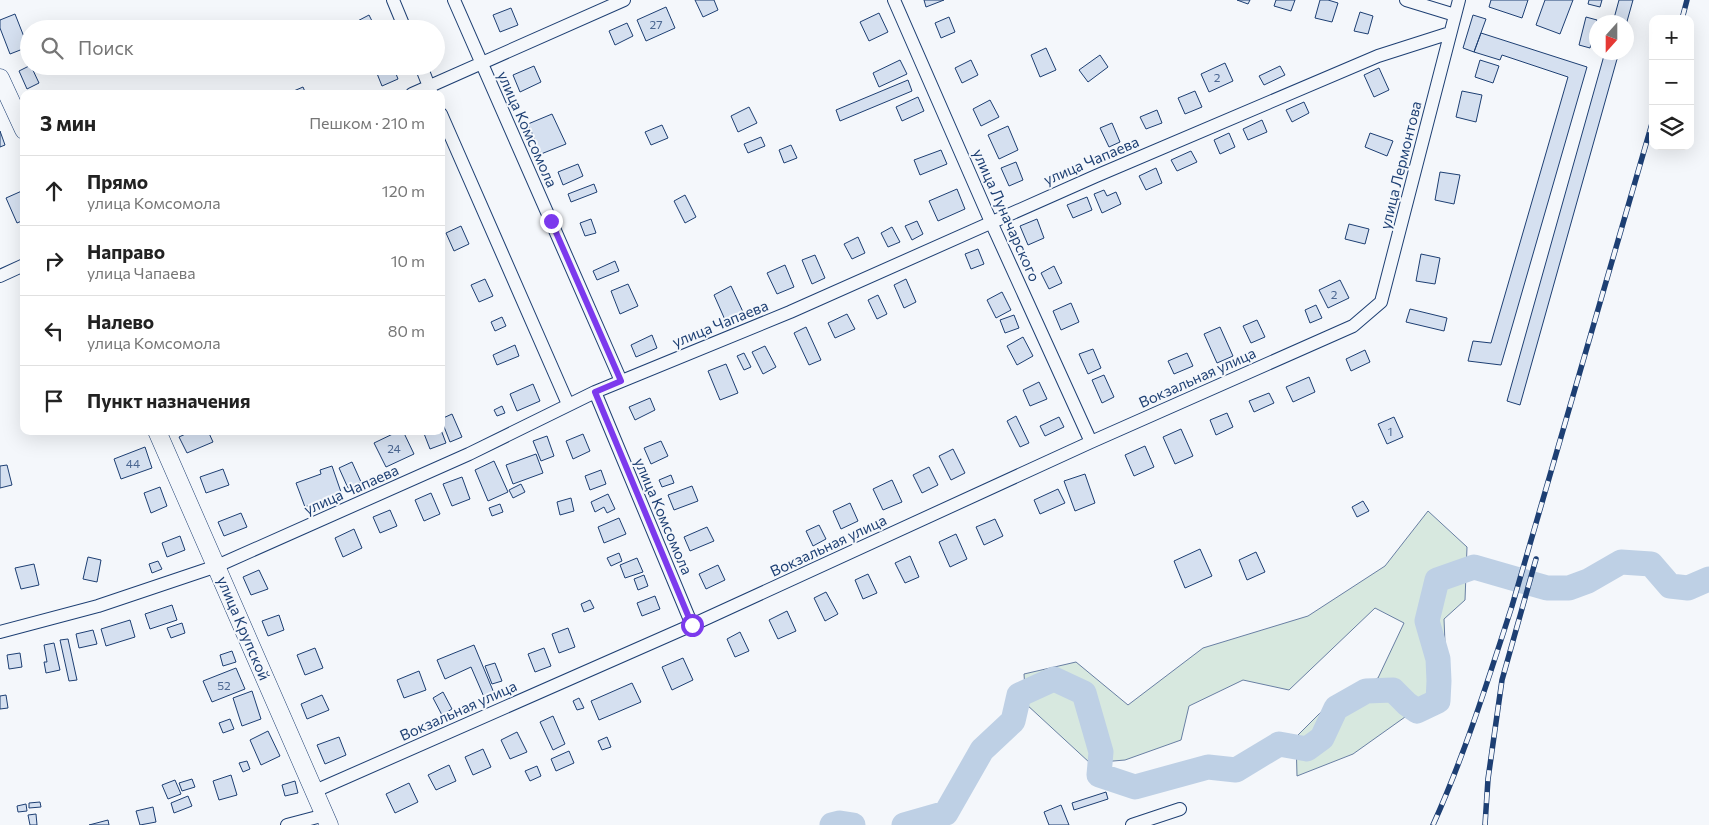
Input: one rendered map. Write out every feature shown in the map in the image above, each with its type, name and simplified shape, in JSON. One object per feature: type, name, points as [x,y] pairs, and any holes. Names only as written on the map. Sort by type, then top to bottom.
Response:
[{"type":"main road","points":[[0,78],[20,121]]},
{"type":"main road","name":"улица Крупской","points":[[159,435],[327,820]]},
{"type":"street","points":[[393,0],[401,20]]},
{"type":"street","name":"улица Комсомола","points":[[454,0],[621,381]]},
{"type":"street","points":[[425,75],[431,90],[480,63],[624,0]]},
{"type":"street","name":"улица Луначарского","points":[[894,0],[1091,442]]},
{"type":"street","points":[[1406,0],[1455,15]]},
{"type":"street","name":"улица Лермонтова","points":[[1353,326],[1381,302],[1459,0]]},
{"type":"street","name":"улица Чапаева","points":[[0,632],[98,606],[217,566],[469,454],[595,392],[790,312],[1096,176],[1378,56],[1450,33]]},
{"type":"street","points":[[445,123],[568,404]]},
{"type":"street","points":[[0,276],[20,267]]},
{"type":"street","name":"Вокзальная улица","points":[[315,792],[692,625],[1091,442],[1353,326]]},
{"type":"street","name":"улица Комсомола","points":[[595,392],[692,625]]},
{"type":"street","points":[[1132,825],[1180,809]]},
{"type":"street","points":[[286,825],[327,820]]},
{"type":"shaded area","points":[[1428,511],[1467,547],[1465,600],[1444,619],[1447,691],[1405,717],[1353,754],[1297,776],[1296,737],[1327,706],[1378,678],[1404,623],[1375,608],[1289,690],[1243,680],[1189,706],[1181,740],[1125,760],[1090,763],[1026,704],[1024,674],[1076,662],[1128,705],[1203,648],[1308,616],[1385,566]]},
{"type":"building","points":[[695,0],[714,0],[718,10],[703,17]]},
{"type":"building","points":[[924,0],[944,0],[926,7]]},
{"type":"building","points":[[1237,0],[1250,0],[1248,4]]},
{"type":"building","points":[[1276,0],[1295,0],[1291,11],[1274,6]]},
{"type":"building","points":[[1320,0],[1338,3],[1332,22],[1315,18]]},
{"type":"building","points":[[1491,0],[1528,0],[1522,18],[1489,7]]},
{"type":"building","points":[[1545,0],[1573,0],[1560,34],[1536,25]]},
{"type":"building","points":[[1589,0],[1602,0],[1600,7],[1588,4]]},
{"type":"building","points":[[1619,0],[1633,0],[1629,15],[1615,15]]},
{"type":"building","points":[[666,7],[675,28],[646,41],[637,20]]},
{"type":"building","points":[[511,8],[518,25],[500,32],[493,15]]},
{"type":"building","points":[[1360,12],[1373,16],[1368,34],[1354,31]]},
{"type":"building","points":[[879,13],[888,32],[869,41],[860,22]]},
{"type":"building","points":[[15,14],[20,27],[20,50],[10,54],[0,28],[0,20]]},
{"type":"building","points":[[369,15],[372,20],[359,20]]},
{"type":"building","points":[[1473,15],[1486,19],[1474,52],[1463,48]]},
{"type":"building","points":[[949,17],[955,32],[941,38],[935,23]]},
{"type":"building","points":[[1586,17],[1589,18],[1589,48],[1579,45]]},
{"type":"building","points":[[627,23],[633,36],[615,45],[609,31]]},
{"type":"building","points":[[1481,33],[1587,67],[1501,365],[1468,361],[1473,341],[1491,343],[1568,77],[1502,55],[1500,60],[1474,52]]},
{"type":"building","points":[[1046,48],[1056,70],[1040,77],[1031,55]]},
{"type":"building","points":[[1100,55],[1108,67],[1088,82],[1079,70]]},
{"type":"building","points":[[900,60],[907,74],[879,87],[873,73]]},
{"type":"building","points":[[971,60],[978,75],[962,83],[955,68]]},
{"type":"building","points":[[1480,60],[1499,66],[1493,83],[1475,77]]},
{"type":"building","points":[[1603,60],[1617,60],[1520,405],[1507,401]]},
{"type":"building","points":[[1225,63],[1233,81],[1209,92],[1201,74]]},
{"type":"building","points":[[534,66],[541,82],[520,92],[513,75]]},
{"type":"building","points":[[1280,66],[1285,75],[1264,85],[1259,76]]},
{"type":"building","points":[[1379,68],[1389,90],[1374,97],[1364,75]]},
{"type":"building","points":[[21,75],[35,75],[39,83],[27,89]]},
{"type":"building","points":[[378,75],[396,75],[398,79],[382,86]]},
{"type":"building","points":[[908,80],[912,91],[840,121],[836,110]]},
{"type":"building","points":[[1195,91],[1202,107],[1185,114],[1178,98]]},
{"type":"building","points":[[1462,91],[1482,95],[1476,122],[1456,117]]},
{"type":"building","points":[[918,97],[924,111],[902,121],[896,107]]},
{"type":"building","points":[[990,100],[999,117],[981,126],[973,109]]},
{"type":"building","points":[[1304,102],[1309,113],[1292,122],[1286,110]]},
{"type":"building","points":[[749,107],[757,123],[738,132],[731,116]]},
{"type":"building","points":[[1157,110],[1162,123],[1146,129],[1140,117]]},
{"type":"building","points":[[552,114],[566,144],[541,154],[528,124]]},
{"type":"building","points":[[1262,120],[1267,132],[1248,140],[1243,129]]},
{"type":"building","points":[[1112,123],[1120,142],[1109,147],[1100,128]]},
{"type":"building","points":[[662,125],[668,138],[651,145],[645,132]]},
{"type":"building","points":[[1008,126],[1018,150],[999,159],[988,135]]},
{"type":"building","points":[[0,131],[5,145],[0,147]]},
{"type":"building","points":[[1229,133],[1235,147],[1220,154],[1214,140]]},
{"type":"building","points":[[1370,133],[1393,141],[1387,156],[1365,147]]},
{"type":"building","points":[[761,137],[765,146],[748,153],[744,144]]},
{"type":"building","points":[[791,145],[797,158],[784,163],[779,150]]},
{"type":"building","points":[[941,150],[947,164],[920,175],[914,160]]},
{"type":"building","points":[[1191,151],[1197,162],[1177,171],[1171,160]]},
{"type":"building","points":[[1016,162],[1023,180],[1009,186],[1001,168]]},
{"type":"building","points":[[578,164],[583,176],[563,185],[558,172]]},
{"type":"building","points":[[1156,168],[1162,183],[1146,190],[1139,176]]},
{"type":"building","points":[[1440,172],[1460,175],[1454,204],[1435,200]]},
{"type":"building","points":[[594,184],[597,192],[571,202],[568,194]]},
{"type":"building","points":[[957,189],[965,209],[938,221],[929,201]]},
{"type":"building","points":[[1104,190],[1107,196],[1116,192],[1121,204],[1102,213],[1094,194]]},
{"type":"building","points":[[20,192],[20,222],[17,223],[6,198]]},
{"type":"building","points":[[685,195],[696,217],[685,223],[674,201]]},
{"type":"building","points":[[1087,197],[1092,210],[1073,218],[1067,205]]},
{"type":"building","points":[[591,219],[596,233],[585,236],[580,223]]},
{"type":"building","points":[[1037,219],[1044,238],[1028,245],[1020,226]]},
{"type":"building","points":[[917,221],[923,234],[912,240],[905,226]]},
{"type":"building","points":[[1349,224],[1369,229],[1365,244],[1345,239]]},
{"type":"building","points":[[461,226],[469,244],[454,251],[446,233]]},
{"type":"building","points":[[892,227],[900,242],[888,247],[881,233]]},
{"type":"building","points":[[858,237],[865,253],[852,259],[844,244]]},
{"type":"building","points":[[978,249],[984,264],[971,269],[965,254]]},
{"type":"building","points":[[1421,254],[1440,258],[1435,284],[1416,281]]},
{"type":"building","points":[[815,255],[825,278],[812,284],[802,260]]},
{"type":"building","points":[[615,261],[619,271],[597,280],[593,271]]},
{"type":"building","points":[[785,265],[794,287],[777,294],[767,273]]},
{"type":"building","points":[[1054,266],[1062,283],[1049,289],[1041,273]]},
{"type":"building","points":[[485,279],[493,296],[479,302],[471,285]]},
{"type":"building","points":[[906,279],[916,302],[904,308],[894,285]]},
{"type":"building","points":[[1340,280],[1349,298],[1328,308],[1319,290]]},
{"type":"building","points":[[628,284],[638,306],[620,314],[611,291]]},
{"type":"building","points":[[731,286],[744,314],[726,322],[714,295]]},
{"type":"building","points":[[1002,292],[1011,310],[996,318],[987,300]]},
{"type":"building","points":[[878,295],[887,314],[877,319],[868,300]]},
{"type":"building","points":[[1071,303],[1079,322],[1061,330],[1053,311]]},
{"type":"building","points":[[1316,305],[1322,318],[1310,323],[1305,310]]},
{"type":"building","points":[[1410,309],[1447,318],[1444,331],[1406,322]]},
{"type":"building","points":[[847,314],[855,329],[835,338],[828,323]]},
{"type":"building","points":[[1014,315],[1019,328],[1005,333],[1000,320]]},
{"type":"building","points":[[502,317],[506,326],[495,331],[491,322]]},
{"type":"building","points":[[1257,320],[1265,337],[1251,343],[1243,326]]},
{"type":"building","points":[[806,327],[821,360],[809,365],[794,333]]},
{"type":"building","points":[[1220,327],[1233,356],[1217,363],[1204,334]]},
{"type":"building","points":[[652,335],[657,348],[636,357],[631,345]]},
{"type":"building","points":[[1023,337],[1033,356],[1017,365],[1007,346]]},
{"type":"building","points":[[515,345],[519,356],[497,365],[493,355]]},
{"type":"building","points":[[765,346],[776,367],[763,374],[752,352]]},
{"type":"building","points":[[1093,349],[1101,368],[1088,374],[1079,354]]},
{"type":"building","points":[[1365,350],[1370,362],[1351,371],[1346,359]]},
{"type":"building","points":[[744,353],[751,367],[744,370],[737,356]]},
{"type":"building","points":[[1187,353],[1193,366],[1174,374],[1168,361]]},
{"type":"building","points":[[726,364],[738,393],[720,400],[708,371]]},
{"type":"building","points":[[1104,375],[1114,397],[1102,403],[1092,380]]},
{"type":"building","points":[[1309,377],[1315,392],[1293,402],[1286,387]]},
{"type":"building","points":[[1039,382],[1047,399],[1030,406],[1023,390]]},
{"type":"building","points":[[533,384],[540,401],[517,411],[510,394]]},
{"type":"building","points":[[1269,393],[1274,403],[1254,412],[1249,401]]},
{"type":"building","points":[[650,398],[655,410],[635,420],[629,407]]},
{"type":"building","points":[[502,406],[505,413],[497,416],[494,410]]},
{"type":"building","points":[[1227,413],[1233,427],[1216,435],[1210,420]]},
{"type":"building","points":[[452,414],[462,437],[450,442],[445,429],[445,417]]},
{"type":"building","points":[[1016,416],[1029,443],[1020,447],[1007,421]]},
{"type":"building","points":[[1059,417],[1064,427],[1045,436],[1040,426]]},
{"type":"building","points":[[1394,417],[1403,437],[1387,444],[1378,424]]},
{"type":"building","points":[[1181,429],[1193,456],[1175,464],[1163,437]]},
{"type":"building","points":[[583,434],[590,451],[573,459],[566,441]]},
{"type":"building","points":[[183,435],[210,435],[213,442],[187,453],[179,437]]},
{"type":"building","points":[[391,435],[405,435],[414,454],[386,467],[374,443]]},
{"type":"building","points":[[425,435],[443,435],[446,443],[430,449]]},
{"type":"building","points":[[547,436],[554,456],[541,461],[533,441]]},
{"type":"building","points":[[661,441],[668,456],[651,464],[644,448]]},
{"type":"building","points":[[1145,446],[1154,467],[1134,476],[1125,455]]},
{"type":"building","points":[[145,447],[152,468],[121,479],[114,459]]},
{"type":"building","points":[[953,449],[965,473],[951,480],[939,456]]},
{"type":"building","points":[[536,454],[543,473],[513,484],[506,465]]},
{"type":"building","points":[[494,461],[508,492],[488,501],[475,470]]},
{"type":"building","points":[[352,462],[361,482],[348,488],[339,468]]},
{"type":"building","points":[[7,465],[12,485],[0,488],[0,466]]},
{"type":"building","points":[[332,466],[342,495],[330,499],[330,497],[305,507],[296,483],[321,474],[320,470]]},
{"type":"building","points":[[929,467],[938,485],[922,493],[913,475]]},
{"type":"building","points":[[223,469],[229,485],[206,493],[200,477]]},
{"type":"building","points":[[601,470],[606,484],[590,490],[585,476]]},
{"type":"building","points":[[1085,474],[1095,503],[1075,511],[1064,481]]},
{"type":"building","points":[[671,475],[674,483],[662,487],[659,480]]},
{"type":"building","points":[[462,477],[470,499],[452,506],[443,484]]},
{"type":"building","points":[[892,480],[902,502],[883,510],[873,489]]},
{"type":"building","points":[[521,484],[525,492],[513,498],[509,490]]},
{"type":"building","points":[[692,486],[698,501],[674,510],[668,495]]},
{"type":"building","points":[[160,487],[167,506],[151,513],[144,493]]},
{"type":"building","points":[[1058,489],[1065,503],[1040,514],[1034,500]]},
{"type":"building","points":[[431,493],[440,514],[424,521],[415,500]]},
{"type":"building","points":[[608,494],[615,509],[607,513],[604,507],[595,512],[591,502]]},
{"type":"building","points":[[571,498],[574,511],[560,515],[557,502]]},
{"type":"building","points":[[1363,501],[1369,511],[1357,517],[1352,507]]},
{"type":"building","points":[[850,503],[858,521],[841,529],[833,511]]},
{"type":"building","points":[[500,504],[503,512],[492,516],[489,508]]},
{"type":"building","points":[[390,510],[397,526],[380,533],[373,517]]},
{"type":"building","points":[[241,513],[247,527],[224,536],[218,522]]},
{"type":"building","points":[[619,518],[626,534],[604,543],[598,527]]},
{"type":"building","points":[[995,519],[1003,536],[984,545],[976,527]]},
{"type":"building","points":[[819,525],[826,539],[813,546],[806,531]]},
{"type":"building","points":[[707,527],[714,541],[690,551],[684,537]]},
{"type":"building","points":[[354,529],[362,548],[343,557],[335,538]]},
{"type":"building","points":[[956,534],[967,559],[950,567],[939,542]]},
{"type":"building","points":[[180,536],[185,550],[167,557],[162,543]]},
{"type":"building","points":[[1200,549],[1212,576],[1185,588],[1174,561]]},
{"type":"building","points":[[1256,552],[1265,572],[1247,580],[1239,560]]},
{"type":"building","points":[[619,553],[622,561],[611,566],[607,558]]},
{"type":"building","points":[[910,556],[919,577],[905,583],[895,563]]},
{"type":"building","points":[[88,557],[101,560],[97,582],[83,579]]},
{"type":"building","points":[[637,558],[643,572],[625,578],[620,565]]},
{"type":"building","points":[[158,561],[162,569],[152,573],[149,564]]},
{"type":"building","points":[[34,564],[39,585],[21,589],[15,568]]},
{"type":"building","points":[[718,565],[725,580],[706,589],[699,574]]},
{"type":"building","points":[[259,570],[268,589],[251,595],[243,577]]},
{"type":"building","points":[[868,574],[877,593],[863,599],[855,580]]},
{"type":"building","points":[[644,575],[648,586],[638,590],[634,579]]},
{"type":"building","points":[[826,592],[838,614],[825,621],[814,598]]},
{"type":"building","points":[[655,596],[660,609],[642,616],[637,603]]},
{"type":"building","points":[[590,600],[594,608],[584,612],[581,604]]},
{"type":"building","points":[[172,605],[177,620],[150,629],[145,614]]},
{"type":"building","points":[[787,611],[796,631],[778,639],[769,620]]},
{"type":"building","points":[[279,615],[284,630],[268,636],[262,621]]},
{"type":"building","points":[[130,620],[135,637],[106,646],[101,629]]},
{"type":"building","points":[[182,623],[185,633],[171,638],[167,628]]},
{"type":"building","points":[[568,628],[575,647],[559,653],[552,634]]},
{"type":"building","points":[[93,630],[97,644],[79,648],[76,634]]},
{"type":"building","points":[[740,632],[749,651],[735,657],[727,639]]},
{"type":"building","points":[[68,639],[77,680],[69,681],[60,640]]},
{"type":"building","points":[[54,643],[60,670],[46,673],[44,662],[47,662],[44,645]]},
{"type":"building","points":[[474,645],[494,693],[484,697],[471,667],[445,679],[437,660]]},
{"type":"building","points":[[315,648],[323,668],[305,675],[297,655]]},
{"type":"building","points":[[544,648],[551,666],[535,672],[528,654]]},
{"type":"building","points":[[232,651],[236,662],[223,666],[220,655]]},
{"type":"building","points":[[20,653],[22,667],[9,669],[7,655]]},
{"type":"building","points":[[683,658],[693,680],[672,690],[662,667]]},
{"type":"building","points":[[495,663],[502,681],[492,684],[485,666]]},
{"type":"building","points":[[236,668],[245,689],[212,702],[203,681]]},
{"type":"building","points":[[419,671],[426,690],[404,698],[397,680]]},
{"type":"building","points":[[632,683],[641,702],[599,720],[591,701]]},
{"type":"building","points":[[252,691],[261,719],[242,726],[233,698]]},
{"type":"building","points":[[443,692],[452,709],[442,715],[433,698]]},
{"type":"building","points":[[6,695],[8,708],[0,709],[0,696]]},
{"type":"building","points":[[322,695],[329,710],[307,719],[301,704]]},
{"type":"building","points":[[579,698],[584,708],[577,710],[573,701]]},
{"type":"building","points":[[553,716],[565,744],[553,750],[540,722]]},
{"type":"building","points":[[230,719],[234,729],[223,733],[219,723]]},
{"type":"building","points":[[268,731],[280,756],[261,765],[250,740]]},
{"type":"building","points":[[517,732],[527,752],[510,759],[501,740]]},
{"type":"building","points":[[339,737],[346,755],[325,764],[317,745]]},
{"type":"building","points":[[607,737],[611,747],[602,750],[598,741]]},
{"type":"building","points":[[483,749],[491,767],[473,775],[465,757]]},
{"type":"building","points":[[569,751],[574,763],[556,771],[551,759]]},
{"type":"building","points":[[247,761],[250,769],[243,772],[239,763]]},
{"type":"building","points":[[449,765],[456,781],[436,790],[428,775]]},
{"type":"building","points":[[537,766],[541,776],[530,781],[525,771]]},
{"type":"building","points":[[231,775],[237,795],[219,800],[213,781]]},
{"type":"building","points":[[192,779],[195,787],[182,791],[179,783]]},
{"type":"building","points":[[175,780],[181,794],[168,799],[162,785]]},
{"type":"building","points":[[295,781],[298,793],[285,796],[282,785]]},
{"type":"building","points":[[409,783],[418,802],[395,813],[386,794]]},
{"type":"building","points":[[1106,792],[1108,799],[1074,810],[1072,803]]},
{"type":"building","points":[[188,796],[192,806],[174,813],[171,803]]},
{"type":"building","points":[[40,802],[41,807],[29,808],[29,803]]},
{"type":"building","points":[[26,804],[27,811],[18,812],[17,806]]},
{"type":"building","points":[[1061,805],[1069,825],[1049,825],[1044,812]]},
{"type":"building","points":[[153,807],[156,822],[140,825],[136,811]]},
{"type":"building","points":[[36,814],[37,825],[30,825],[28,815]]},
{"type":"building","points":[[108,820],[109,825],[89,825]]},
{"type":"waterway","points":[[904,825],[946,813],[982,750],[1013,721],[1019,695],[1054,679],[1084,693],[1101,752],[1099,775],[1135,787],[1208,767],[1236,770],[1279,744],[1307,749],[1322,738],[1336,708],[1366,691],[1393,690],[1417,711],[1438,701],[1438,659],[1427,621],[1437,580],[1474,567],[1547,588],[1569,588],[1588,581],[1621,562],[1651,564],[1670,586],[1688,588],[1709,579]]},
{"type":"waterway","points":[[832,825],[840,823],[853,825]]},
{"type":"railway","points":[[1683,15],[1687,0]]},
{"type":"railway","points":[[1433,825],[1466,744],[1512,606],[1649,134]]},
{"type":"railway","points":[[1485,825],[1488,779],[1502,680],[1536,559]]},
{"type":"route","points":[[551,221],[621,381],[595,392],[692,625]]}]
